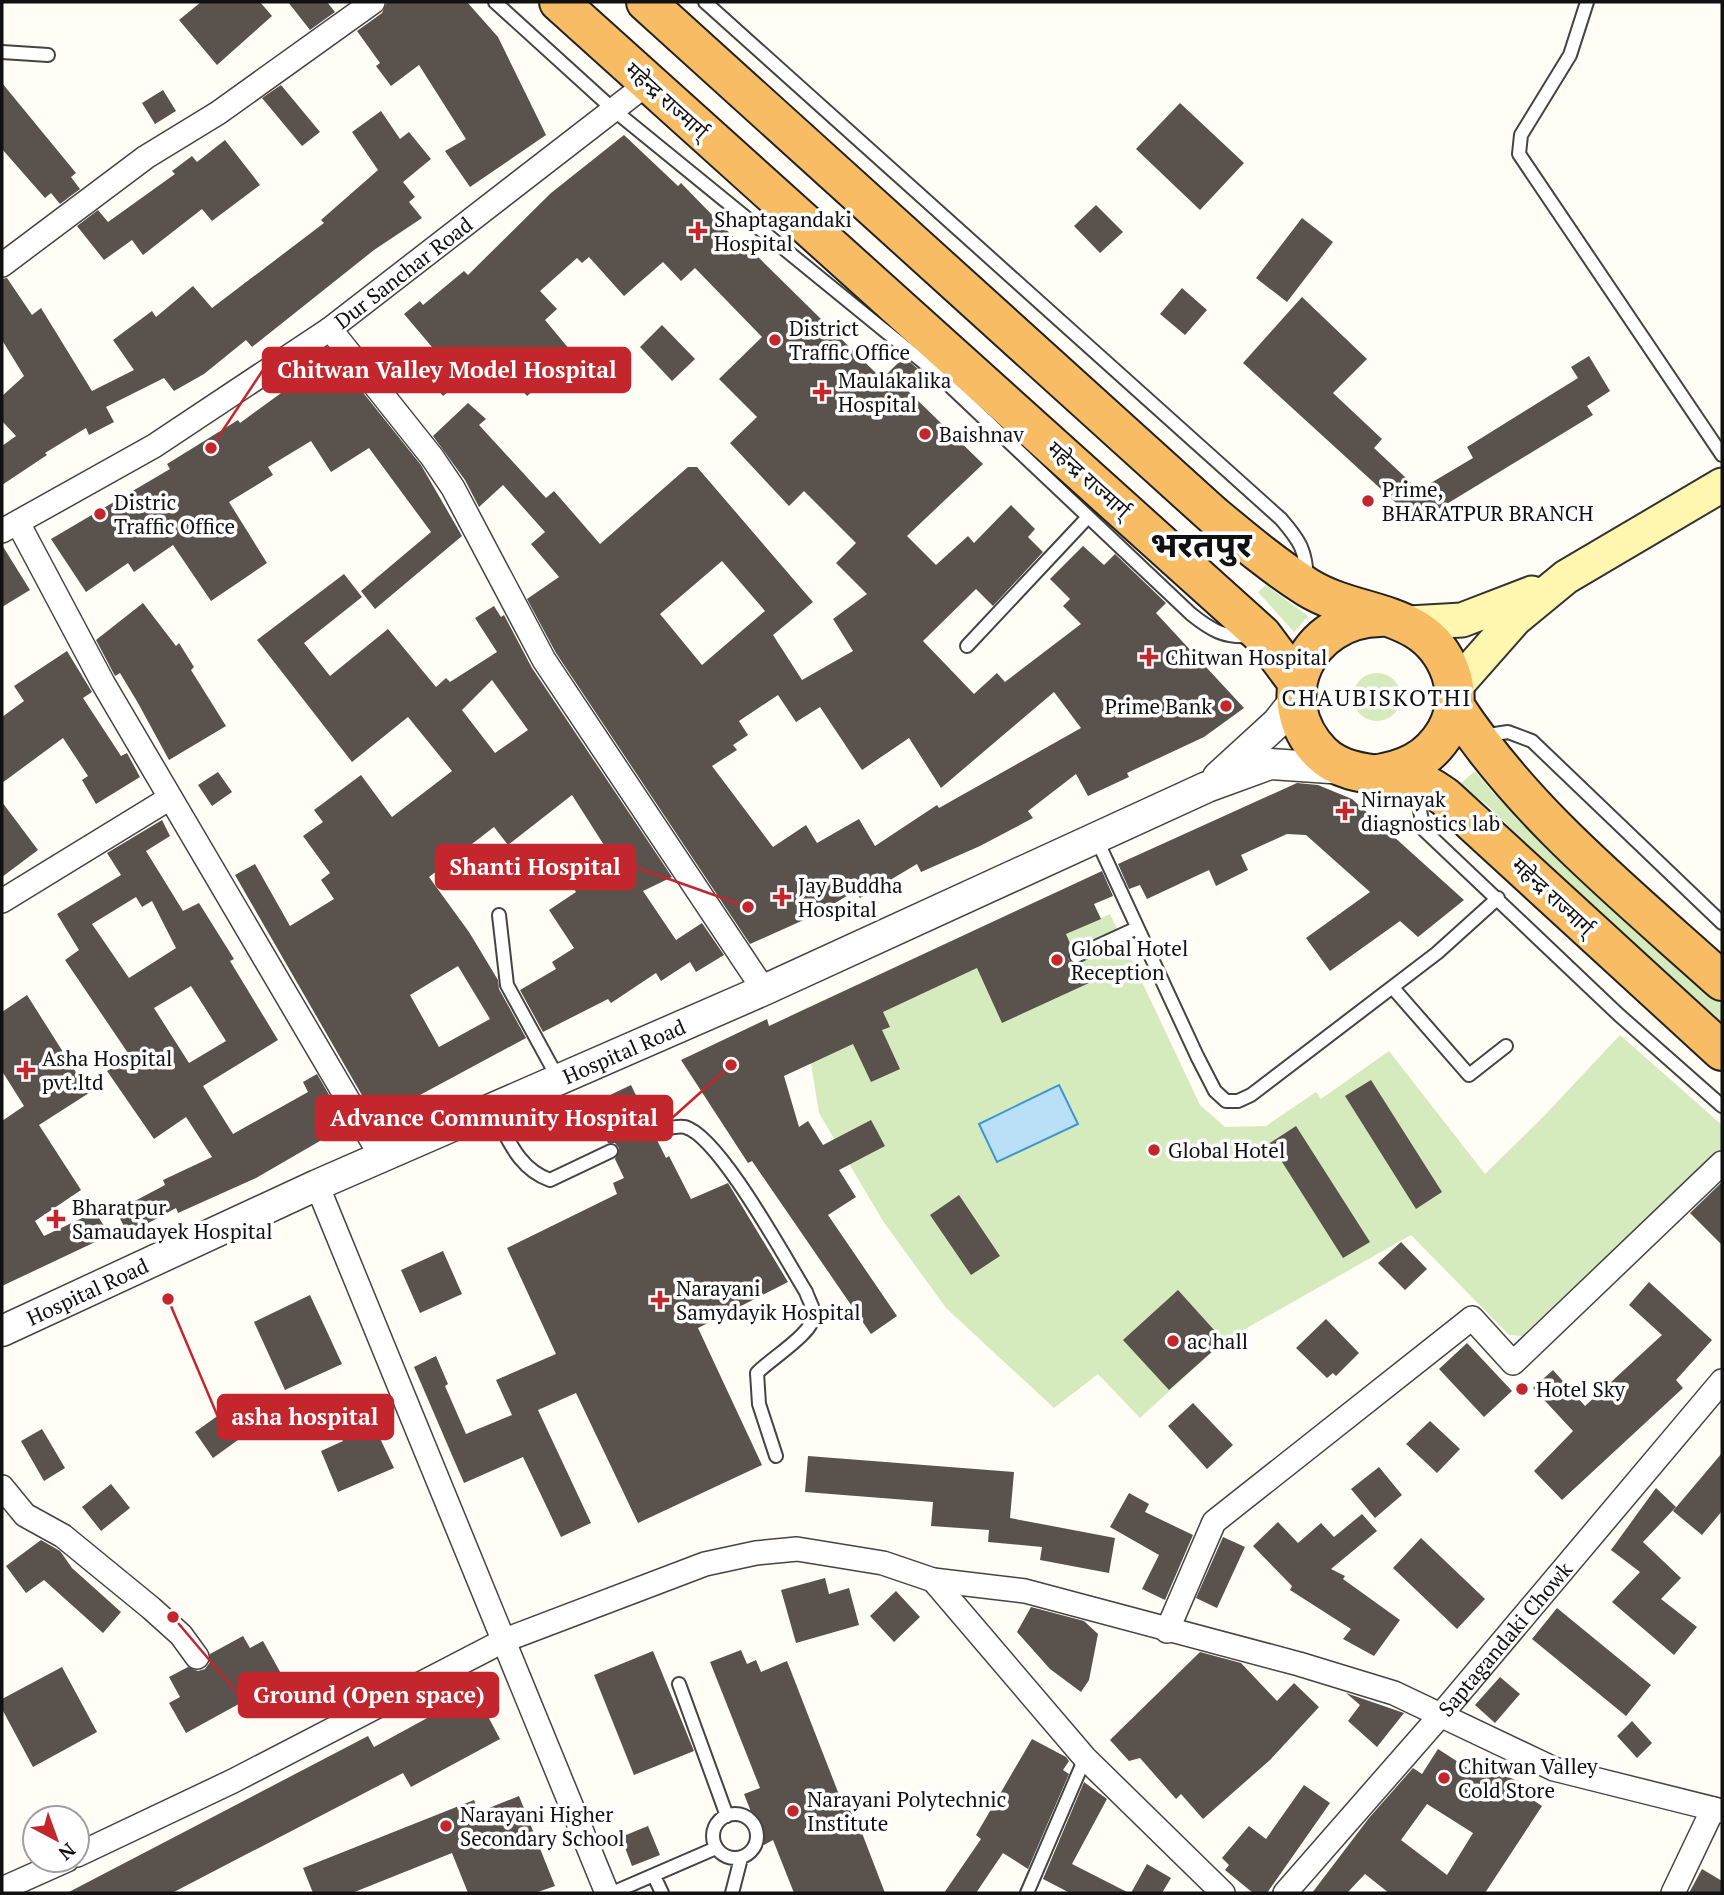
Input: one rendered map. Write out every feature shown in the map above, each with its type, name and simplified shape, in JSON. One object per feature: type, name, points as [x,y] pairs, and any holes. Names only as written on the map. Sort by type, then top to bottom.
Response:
[{"type":"highway","name":"महेन्द्र राज्मार्ग्","points":[[559,2],[1262,635],[1297,690],[1306,734],[1323,755],[1358,772],[1426,785],[1461,811],[1722,1051]]},
{"type":"highway","points":[[646,2],[1175,482],[1243,540],[1307,587],[1337,603],[1398,620],[1430,637],[1445,657],[1455,696],[1475,737],[1561,836],[1722,981]]},
{"type":"highway","points":[[1297,690],[1305,659],[1319,640],[1339,625],[1362,617],[1398,620]]},
{"type":"highway","points":[[1358,772],[1395,772],[1426,755],[1448,728],[1455,696]]},
{"type":"main road","points":[[1398,620],[1462,620],[1506,605],[1566,577],[1722,485]]},
{"type":"main road","points":[[1455,696],[1515,619],[1566,577]]},
{"type":"street","points":[[2,265],[146,157],[218,113],[373,2]]},
{"type":"street","name":"Dur Sanchar Road","points":[[10,527],[153,446],[330,329],[648,83]]},
{"type":"street","points":[[330,329],[432,457],[453,488],[544,660],[764,990]]},
{"type":"street","points":[[10,527],[381,1156]]},
{"type":"street","name":"Hospital Road","points":[[1208,787],[1277,723],[1297,690]]},
{"type":"street","name":"Hospital Road","points":[[2,1331],[381,1156],[764,990],[1208,787],[1269,764],[1358,772]]},
{"type":"street","points":[[2,901],[170,798]]},
{"type":"street","points":[[1167,1631],[1214,1522],[1224,1513],[1472,1318],[1513,1363],[1722,1163]]},
{"type":"street","points":[[317,1185],[607,1893]]},
{"type":"street","name":"Saptagandaki Chowk","points":[[1285,1893],[1439,1717],[1722,1381]]},
{"type":"street","points":[[2,1487],[25,1515],[63,1536],[151,1608],[181,1635],[197,1657]]},
{"type":"street","points":[[91,1849],[233,1781],[505,1640],[705,1563],[756,1553],[797,1549],[883,1563],[933,1580],[1025,1591],[1298,1664],[1394,1693],[1439,1717],[1554,1769],[1718,1810],[1673,1893]]},
{"type":"street","points":[[933,1580],[1085,1758],[1223,1893]]},
{"type":"street","points":[[2,1889],[36,1874]]},
{"type":"lane","points":[[495,2],[615,111],[933,370],[1209,629],[1228,637],[1262,635]]},
{"type":"lane","points":[[705,2],[1281,519],[1296,536],[1306,556],[1307,587]]},
{"type":"lane","points":[[1587,2],[1570,55],[1521,135],[1519,154],[1722,455]]},
{"type":"lane","points":[[2,52],[48,55]]},
{"type":"lane","points":[[967,646],[1088,517]]},
{"type":"lane","points":[[1475,737],[1508,732],[1532,741],[1722,923]]},
{"type":"lane","points":[[1426,785],[1419,806],[1424,830],[1619,1015],[1722,1106]]},
{"type":"lane","points":[[1096,838],[1197,1056],[1215,1091],[1226,1101],[1238,1101],[1251,1094],[1393,988],[1468,927],[1497,898]]},
{"type":"lane","points":[[499,915],[507,985],[559,1081]]},
{"type":"lane","points":[[1076,956],[1137,928]]},
{"type":"lane","points":[[1393,988],[1469,1075],[1506,1046]]},
{"type":"lane","points":[[492,1110],[521,1162],[537,1175],[551,1180],[611,1151]]},
{"type":"lane","points":[[653,1132],[683,1126],[699,1133],[719,1153],[806,1292],[815,1314],[811,1325],[799,1338],[757,1373],[759,1404],[776,1456]]},
{"type":"lane","points":[[678,1684],[727,1816]]},
{"type":"lane","points":[[1027,1893],[1085,1758]]},
{"type":"lane","points":[[732,1893],[741,1858],[757,1844],[757,1830],[743,1815],[727,1816],[714,1828],[716,1848],[727,1857],[741,1858]]},
{"type":"lane","points":[[612,1893],[716,1848]]},
{"type":"lane","points":[[654,1876],[662,1893]]},
{"type":"green space","points":[[1266,585],[1308,616],[1294,632],[1258,592]]},
{"type":"green space","points":[[1377,673],[1394,680],[1401,697],[1394,714],[1377,721],[1360,714],[1353,697],[1360,680]]},
{"type":"green space","points":[[1475,771],[1495,795],[1722,1005],[1722,1025],[1603,918],[1487,805],[1459,785]]},
{"type":"green space","name":"Global Hotel","points":[[1048,896],[1066,934],[1110,914],[1200,1105],[1225,1127],[1266,1126],[1316,1092],[1321,1099],[1389,1051],[1485,1174],[1620,1035],[1722,1125],[1722,1148],[1522,1336],[1509,1335],[1411,1235],[1224,1341],[1140,1418],[1098,1374],[1054,1408],[946,1308],[883,1221],[819,1113],[811,1064],[789,1016]]},
{"type":"water","points":[[1059,1085],[1078,1124],[997,1162],[979,1124]]},
{"type":"building","points":[[201,2],[260,2],[272,16],[217,65],[179,20]]},
{"type":"building","points":[[288,2],[327,2],[335,12],[310,30]]},
{"type":"building","points":[[387,2],[467,2],[498,37],[546,135],[470,187],[445,151],[466,139],[419,65],[391,86],[376,66],[380,63],[357,31],[382,13]]},
{"type":"building","points":[[2,83],[76,173],[71,177],[80,189],[60,204],[51,193],[45,198],[2,149]]},
{"type":"building","points":[[281,85],[320,132],[302,146],[262,98]]},
{"type":"building","points":[[163,90],[176,111],[155,124],[142,103]]},
{"type":"building","points":[[1180,103],[1244,163],[1200,210],[1136,149]]},
{"type":"building","points":[[381,111],[400,139],[409,132],[431,159],[403,182],[415,197],[409,202],[422,218],[374,250],[252,347],[246,340],[204,374],[174,391],[164,378],[106,407],[114,422],[89,435],[86,428],[45,453],[47,455],[2,485],[2,446],[16,436],[2,421],[2,396],[24,376],[2,340],[2,279],[7,278],[32,315],[41,308],[92,391],[134,370],[113,340],[152,311],[156,317],[193,286],[212,308],[324,223],[321,220],[378,170],[352,132]]},
{"type":"building","points":[[624,135],[678,186],[681,183],[753,257],[755,254],[882,379],[904,357],[925,375],[908,391],[983,464],[907,536],[936,565],[968,536],[974,543],[1011,505],[1035,529],[1028,537],[1043,552],[993,606],[976,589],[923,641],[974,694],[997,673],[1005,682],[1081,624],[1063,606],[1070,599],[1050,579],[1083,546],[1104,565],[1115,554],[1166,603],[1156,613],[1244,708],[1204,737],[1127,773],[1129,777],[1088,796],[1076,774],[1028,811],[1033,818],[980,846],[921,872],[917,864],[860,898],[855,891],[817,914],[750,944],[556,653],[527,599],[559,577],[531,544],[545,532],[503,485],[479,507],[465,480],[433,436],[468,403],[486,419],[479,425],[546,498],[554,491],[600,544],[688,467],[697,467],[813,602],[773,635],[802,680],[853,651],[833,619],[867,594],[836,563],[856,543],[804,491],[789,506],[730,443],[757,417],[719,379],[762,337],[695,268],[681,281],[663,262],[624,296],[589,257],[582,263],[577,258],[540,291],[557,309],[545,320],[575,356],[527,396],[492,355],[443,396],[425,375],[443,360],[404,314],[420,301],[423,305],[464,271],[468,275],[551,193]],"holes":[[[722,561],[765,611],[702,665],[660,614]],[[1054,692],[1081,728],[939,808],[937,805],[875,846],[859,819],[817,843],[806,825],[773,847],[712,766],[737,750],[733,745],[748,735],[739,721],[778,695],[796,722],[820,707],[862,770],[909,738],[941,788]]]},
{"type":"building","points":[[225,140],[260,185],[212,221],[202,209],[143,255],[132,240],[104,260],[77,226],[98,210],[108,222],[175,174],[172,171],[192,156],[197,162]]},
{"type":"building","points":[[1096,205],[1123,232],[1100,253],[1074,226]]},
{"type":"building","points":[[1302,218],[1333,242],[1287,302],[1256,278]]},
{"type":"building","points":[[1182,288],[1207,310],[1185,335],[1160,314]]},
{"type":"building","points":[[1302,297],[1367,359],[1333,393],[1382,439],[1374,448],[1419,490],[1473,458],[1467,447],[1578,378],[1571,367],[1589,356],[1610,391],[1587,406],[1593,415],[1417,522],[1243,363]]},
{"type":"building","points":[[662,325],[695,359],[672,381],[640,347]]},
{"type":"building","points":[[337,360],[421,465],[462,536],[375,609],[361,591],[431,532],[369,448],[331,472],[311,441],[268,467],[273,475],[229,502],[267,563],[211,601],[173,545],[134,572],[128,563],[86,592],[51,539],[170,469],[167,464],[238,420],[240,423],[310,372],[314,377]]},
{"type":"building","points":[[2,545],[30,590],[2,607]]},
{"type":"building","points":[[344,574],[362,597],[304,643],[330,676],[388,629],[436,687],[446,678],[450,682],[497,652],[475,618],[494,606],[501,617],[504,615],[532,668],[672,877],[643,891],[676,940],[702,923],[724,955],[696,972],[690,962],[661,981],[656,973],[611,1003],[608,999],[543,1032],[520,990],[556,969],[552,962],[574,948],[549,910],[576,892],[570,882],[611,856],[572,795],[508,845],[494,827],[429,877],[469,932],[498,980],[499,989],[526,1038],[381,1116],[374,1116],[235,875],[255,864],[290,926],[334,899],[321,880],[330,873],[303,836],[323,822],[314,810],[361,775],[392,817],[452,771],[408,717],[352,762],[257,640]],"holes":[[[492,680],[528,730],[495,753],[462,710]],[[458,966],[490,1019],[439,1047],[410,995]]]},
{"type":"building","points":[[143,603],[176,646],[179,643],[194,667],[191,670],[226,726],[169,760],[120,673],[115,676],[96,640]]},
{"type":"building","points":[[67,651],[92,692],[83,698],[121,756],[127,753],[140,777],[96,804],[82,780],[88,776],[63,738],[2,783],[2,717],[24,701],[14,686]]},
{"type":"building","points":[[218,772],[232,792],[212,806],[198,785]]},
{"type":"building","points":[[1297,783],[1318,785],[1352,799],[1464,900],[1418,937],[1400,921],[1330,971],[1306,938],[1370,892],[1306,835],[1287,834],[1241,855],[1248,870],[1216,886],[1209,870],[1147,899],[1140,885],[1129,889],[1118,864]]},
{"type":"building","points":[[2,802],[38,850],[2,877]]},
{"type":"building","points":[[162,820],[170,836],[146,851],[183,911],[199,903],[234,959],[230,961],[278,1040],[203,1086],[233,1134],[308,1092],[303,1082],[317,1074],[349,1129],[334,1138],[332,1134],[256,1178],[178,1213],[176,1208],[128,1234],[116,1211],[165,1185],[163,1180],[212,1157],[186,1117],[154,1139],[107,1071],[130,1056],[65,960],[79,950],[57,914],[121,875],[107,853]],"holes":[[[136,897],[142,907],[152,901],[176,948],[129,978],[92,924]],[[191,986],[226,1041],[189,1063],[154,1008]]]},
{"type":"building","points":[[1102,871],[1113,896],[1094,904],[1101,919],[1066,934],[1072,948],[1068,959],[1072,963],[1080,964],[1089,983],[1002,1023],[977,968],[883,1012],[890,1027],[882,1030],[900,1069],[871,1082],[853,1044],[784,1076],[799,1127],[808,1121],[823,1145],[871,1120],[885,1146],[839,1170],[856,1197],[828,1215],[897,1316],[871,1334],[752,1161],[748,1163],[681,1060],[767,1019],[769,1026]]},
{"type":"building","points":[[27,995],[89,1093],[39,1125],[81,1190],[35,1221],[44,1236],[95,1212],[110,1235],[2,1286],[2,1121],[24,1106],[2,1071],[2,1012]]},
{"type":"building","points":[[1371,1080],[1442,1192],[1416,1209],[1345,1096]]},
{"type":"building","points":[[631,1085],[650,1124],[645,1130],[646,1137],[657,1140],[666,1158],[669,1156],[691,1199],[728,1183],[788,1282],[698,1328],[762,1465],[638,1523],[576,1393],[538,1410],[591,1523],[561,1537],[523,1457],[464,1483],[414,1367],[436,1356],[448,1384],[445,1386],[466,1434],[512,1415],[496,1380],[556,1354],[507,1248],[617,1194],[613,1183],[624,1178],[615,1159],[619,1148],[615,1143],[608,1143],[589,1105]]},
{"type":"building","points":[[1296,1126],[1370,1242],[1343,1258],[1270,1143]]},
{"type":"building","points":[[1722,1182],[1722,1245],[1690,1213]]},
{"type":"building","points":[[959,1195],[1000,1256],[971,1275],[930,1215]]},
{"type":"building","points":[[1401,1242],[1427,1269],[1405,1290],[1378,1263]]},
{"type":"building","points":[[443,1251],[462,1294],[420,1313],[401,1270]]},
{"type":"building","points":[[1649,1282],[1712,1340],[1676,1380],[1683,1388],[1562,1500],[1534,1471],[1573,1431],[1533,1388],[1553,1370],[1585,1406],[1662,1335],[1629,1305]]},
{"type":"building","name":"ac hall","points":[[1178,1290],[1224,1341],[1169,1390],[1123,1340]]},
{"type":"building","points":[[310,1295],[342,1364],[285,1390],[254,1322]]},
{"type":"building","points":[[1326,1319],[1359,1353],[1336,1376],[1333,1373],[1327,1378],[1296,1348]]},
{"type":"building","points":[[1467,1343],[1512,1391],[1484,1417],[1439,1369]]},
{"type":"building","points":[[360,1396],[394,1468],[338,1492],[321,1451],[343,1441],[328,1413]]},
{"type":"building","points":[[1193,1403],[1233,1445],[1207,1469],[1168,1426]]},
{"type":"building","points":[[230,1407],[249,1432],[213,1458],[195,1432]]},
{"type":"building","points":[[1430,1421],[1460,1449],[1437,1473],[1406,1444]]},
{"type":"building","points":[[42,1429],[65,1468],[44,1481],[21,1441]]},
{"type":"building","points":[[1722,1453],[1722,1511],[1702,1535],[1673,1511]]},
{"type":"building","points":[[808,1456],[1014,1472],[1010,1518],[1115,1538],[1109,1573],[1040,1560],[1042,1547],[988,1542],[989,1530],[931,1526],[933,1502],[805,1492]]},
{"type":"building","points":[[1379,1467],[1402,1495],[1375,1518],[1351,1489]]},
{"type":"building","points":[[111,1484],[130,1508],[101,1531],[82,1507]]},
{"type":"building","points":[[1656,1488],[1676,1507],[1643,1542],[1681,1578],[1661,1599],[1697,1627],[1674,1655],[1612,1602],[1640,1572],[1611,1550]]},
{"type":"building","points":[[1129,1493],[1149,1504],[1145,1512],[1193,1535],[1165,1600],[1142,1589],[1159,1555],[1110,1527]]},
{"type":"building","points":[[1362,1514],[1377,1531],[1331,1569],[1345,1576],[1343,1579],[1400,1620],[1374,1656],[1343,1639],[1351,1629],[1290,1590],[1292,1586],[1253,1546],[1278,1522],[1298,1543],[1321,1523],[1334,1537]]},
{"type":"building","points":[[1223,1537],[1245,1547],[1217,1608],[1196,1598]]},
{"type":"building","points":[[1421,1538],[1485,1599],[1457,1629],[1393,1568]]},
{"type":"building","points":[[41,1540],[60,1551],[72,1568],[121,1612],[103,1633],[44,1580],[26,1593],[6,1566]]},
{"type":"building","points":[[825,1578],[829,1594],[849,1588],[859,1625],[796,1643],[781,1590]]},
{"type":"building","points":[[896,1591],[920,1617],[894,1642],[870,1616]]},
{"type":"building","points":[[1031,1607],[1084,1621],[1098,1634],[1089,1680],[1081,1692],[1050,1669],[1017,1632]]},
{"type":"building","points":[[1557,1608],[1651,1685],[1626,1716],[1532,1639]]},
{"type":"building","points":[[243,1636],[250,1648],[263,1641],[284,1679],[186,1733],[169,1703],[180,1697],[169,1677],[188,1667],[198,1671],[205,1669],[210,1662],[210,1654]]},
{"type":"building","points":[[741,1650],[747,1664],[756,1660],[761,1672],[787,1661],[845,1810],[852,1807],[885,1893],[794,1893],[773,1840],[764,1845],[744,1794],[760,1788],[710,1662]]},
{"type":"building","points":[[653,1651],[694,1751],[634,1775],[594,1675]]},
{"type":"building","points":[[1200,1652],[1241,1663],[1277,1701],[1294,1683],[1319,1707],[1270,1760],[1203,1819],[1181,1794],[1176,1799],[1140,1758],[1129,1761],[1110,1740]]},
{"type":"building","points":[[62,1667],[97,1732],[33,1767],[2,1709],[2,1699]]},
{"type":"building","points":[[1500,1677],[1520,1694],[1495,1723],[1475,1705]]},
{"type":"building","points":[[475,1692],[500,1739],[411,1787],[403,1773],[172,1893],[67,1893],[368,1736],[374,1747]]},
{"type":"building","points":[[1346,1693],[1404,1713],[1377,1747],[1348,1721],[1360,1705]]},
{"type":"building","points":[[1632,1721],[1652,1743],[1637,1758],[1617,1736]]},
{"type":"building","points":[[1032,1739],[1066,1757],[1069,1761],[1063,1770],[1069,1774],[1028,1869],[1003,1853],[976,1893],[944,1893],[981,1839],[976,1835]]},
{"type":"building","points":[[1438,1749],[1483,1778],[1489,1769],[1530,1786],[1524,1794],[1542,1806],[1485,1893],[1389,1893],[1365,1874],[1347,1893],[1312,1893],[1369,1818],[1413,1768],[1422,1774]],"holes":[[[1427,1804],[1473,1833],[1447,1875],[1401,1840]]]},
{"type":"building","points":[[1084,1782],[1107,1799],[1072,1864],[1129,1893],[1070,1893],[1043,1879]]},
{"type":"building","points":[[1304,1785],[1330,1803],[1267,1893],[1253,1893],[1225,1870],[1229,1865],[1222,1858],[1249,1826],[1266,1839]]},
{"type":"building","name":"Narayani Higher Secondary School","points":[[519,1796],[555,1886],[535,1893],[468,1893],[452,1853],[352,1893],[313,1893],[303,1868],[474,1800],[479,1812]]},
{"type":"building","points":[[648,1826],[660,1855],[632,1866],[621,1837]]},
{"type":"building","points":[[1147,1864],[1171,1878],[1162,1893],[1131,1893]]},
{"type":"building","points":[[1702,1869],[1722,1881],[1722,1893],[1689,1893]]},
{"type":"place","name":"Shaptagandaki Hospital","points":[[698,231]]},
{"type":"place","name":"District Traffic Office","points":[[775,340]]},
{"type":"place","name":"Maulakalika Hospital","points":[[822,392]]},
{"type":"place","name":"Baishnav","points":[[925,434]]},
{"type":"place","name":"Chitwan Valley Model Hospital","points":[[211,448]]},
{"type":"place","name":"Prime, BHARATPUR BRANCH","points":[[1368,501]]},
{"type":"place","name":"Distric Traffic Office","points":[[100,514]]},
{"type":"place","name":"Chitwan Hospital","points":[[1149,657]]},
{"type":"place","name":"Prime Bank","points":[[1226,706]]},
{"type":"place","name":"Nirnayak diagnostics lab","points":[[1345,811]]},
{"type":"place","name":"Jay Buddha Hospital","points":[[782,897]]},
{"type":"place","name":"Shanti Hospital","points":[[748,907]]},
{"type":"place","name":"Global Hotel Reception","points":[[1057,960]]},
{"type":"place","name":"Advance Community Hospital","points":[[731,1065]]},
{"type":"place","name":"Asha Hospital pvt.ltd","points":[[26,1070]]},
{"type":"place","name":"Global Hotel","points":[[1154,1150]]},
{"type":"place","name":"Bharatpur Samaudayek Hospital","points":[[56,1219]]},
{"type":"place","name":"asha hospital","points":[[168,1299]]},
{"type":"place","name":"Narayani Samydayik Hospital","points":[[660,1300]]},
{"type":"place","name":"ac hall","points":[[1173,1341]]},
{"type":"place","name":"Hotel Sky","points":[[1522,1389]]},
{"type":"place","name":"Ground (Open space)","points":[[173,1617]]},
{"type":"place","name":"Chitwan Valley Cold Store","points":[[1444,1778]]},
{"type":"place","name":"Narayani Polytechnic Institute","points":[[793,1811]]},
{"type":"place","name":"Narayani Higher Secondary School","points":[[446,1826]]},
{"type":"district","name":"भरतपुर","points":[[1201,544]]},
{"type":"district","name":"CHAUBISKOTHI","points":[[1377,697]]}]
